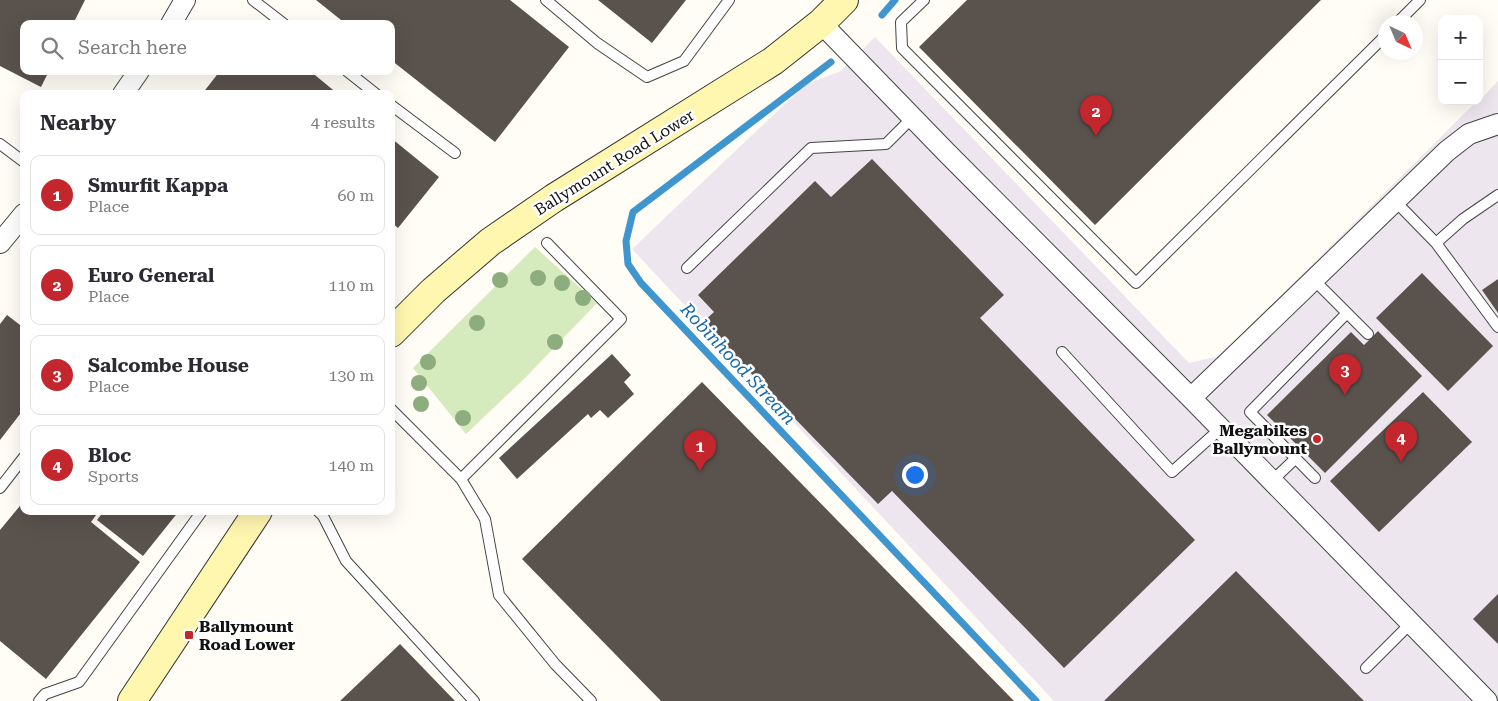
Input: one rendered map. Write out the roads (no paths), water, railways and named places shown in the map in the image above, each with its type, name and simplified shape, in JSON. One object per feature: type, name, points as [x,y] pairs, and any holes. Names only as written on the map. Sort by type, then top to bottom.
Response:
[{"type":"street","points":[[174,20],[186,0]]},
{"type":"street","name":"Ballymount Road Lower","points":[[395,329],[433,291],[490,242],[554,198],[773,61],[821,23],[844,0]]},
{"type":"street","points":[[821,23],[1221,428],[1487,701]]},
{"type":"street","points":[[126,90],[135,75]]},
{"type":"street","points":[[1191,398],[1447,151],[1469,134],[1498,124]]},
{"type":"street","points":[[0,243],[20,219]]},
{"type":"street","points":[[138,698],[255,515]]},
{"type":"lane","points":[[253,0],[279,20]]},
{"type":"lane","points":[[546,0],[597,43],[647,77],[684,62],[729,0]]},
{"type":"lane","points":[[924,0],[901,22],[902,48],[1136,283],[1378,42]]},
{"type":"lane","points":[[1405,15],[1420,0]]},
{"type":"lane","points":[[352,75],[371,90]]},
{"type":"lane","points":[[395,108],[455,153]]},
{"type":"lane","points":[[687,268],[811,148],[886,144],[913,118]]},
{"type":"lane","points":[[0,144],[20,159]]},
{"type":"lane","points":[[1436,243],[1463,219],[1498,195]]},
{"type":"lane","points":[[1395,201],[1436,243],[1498,327]]},
{"type":"lane","points":[[461,479],[620,319],[547,243]]},
{"type":"lane","points":[[1314,280],[1368,334]]},
{"type":"lane","points":[[1316,478],[1250,412],[1347,313]]},
{"type":"lane","points":[[1062,352],[1172,472],[1221,428]]},
{"type":"lane","points":[[395,413],[461,479],[486,519],[499,595],[555,664],[591,701]]},
{"type":"lane","points":[[1272,481],[1296,458]]},
{"type":"lane","points":[[0,488],[20,462]]},
{"type":"lane","points":[[39,701],[45,694],[80,682],[199,515]]},
{"type":"lane","points":[[322,515],[346,561],[474,701]]},
{"type":"lane","points":[[1366,668],[1411,623]]},
{"type":"waterway","name":"Robinhood Stream","points":[[882,15],[895,0]]},
{"type":"waterway","name":"Robinhood Stream","points":[[831,62],[633,212],[626,241],[628,264],[641,283],[1036,701]]},
{"type":"place","name":"Euro General","points":[[1096,136]]},
{"type":"place","name":"Salcombe House","points":[[1345,395]]},
{"type":"place","name":"Megabikes Ballymount","points":[[1317,439]]},
{"type":"place","name":"Bloc","points":[[1401,462]]},
{"type":"place","name":"Smurfit Kappa","points":[[700,471]]},
{"type":"place","name":"Ballymount Road Lower","points":[[189,635]]}]
